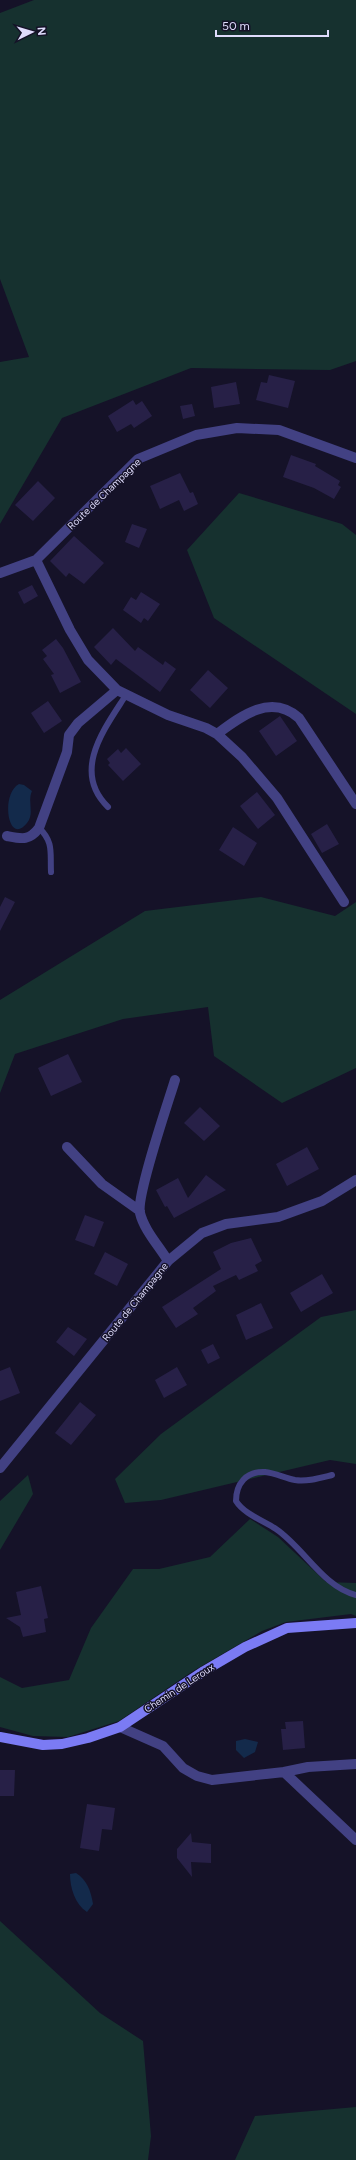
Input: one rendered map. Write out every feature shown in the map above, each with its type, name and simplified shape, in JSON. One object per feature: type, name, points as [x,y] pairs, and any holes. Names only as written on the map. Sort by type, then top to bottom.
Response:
[{"type":"street","name":"Route de Champagne","points":[[0,573],[36,560],[138,459],[196,435],[237,428],[279,430],[356,458]]},
{"type":"street","points":[[36,560],[70,630],[88,660],[121,693],[168,715],[206,728],[217,734],[242,757],[277,798],[344,902]]},
{"type":"street","points":[[7,836],[25,840],[32,837],[39,828],[67,752],[69,734],[78,723],[121,693]]},
{"type":"street","points":[[217,734],[257,708],[283,708],[292,712],[298,718],[356,804]]},
{"type":"street","points":[[168,1261],[143,1221],[140,1211],[145,1180],[175,1080]]},
{"type":"street","points":[[67,1147],[102,1184],[140,1211]]},
{"type":"street","name":"Route de Champagne","points":[[0,1468],[168,1261],[202,1233],[226,1224],[278,1217],[322,1201],[356,1180]]},
{"type":"street","name":"Chemin de Leroux","points":[[0,1737],[43,1745],[62,1744],[120,1727],[204,1671],[245,1647],[287,1628],[356,1622]]},
{"type":"street","points":[[120,1727],[163,1746],[183,1768],[197,1776],[219,1779],[284,1772],[308,1766],[356,1764]]},
{"type":"street","points":[[284,1772],[356,1840]]},
{"type":"lane","points":[[108,807],[99,798],[95,791],[92,776],[93,755],[98,738],[121,693]]},
{"type":"lane","points":[[39,828],[47,836],[50,843],[51,872]]},
{"type":"lane","points":[[332,1475],[308,1481],[295,1480],[264,1472],[253,1474],[243,1479],[239,1486],[236,1501],[245,1510],[278,1530],[334,1584],[348,1593],[356,1595]]},
{"type":"green space","points":[[34,0],[356,0],[356,361],[330,370],[191,368],[62,418],[0,524],[0,362],[29,357],[0,279],[0,13]]},
{"type":"green space","points":[[239,493],[342,524],[356,535],[356,714],[214,618],[187,550]]},
{"type":"green space","points":[[261,897],[335,916],[356,902],[356,1068],[282,1103],[214,1056],[208,1007],[123,1019],[15,1054],[0,1093],[0,1000],[145,911]]},
{"type":"green space","points":[[356,1310],[356,1464],[330,1460],[161,1500],[125,1503],[115,1479],[161,1434],[321,1317]]},
{"type":"green space","points":[[28,1475],[33,1494],[0,1550],[0,1501]]},
{"type":"green space","points":[[250,1519],[278,1537],[326,1582],[356,1583],[356,1616],[351,1614],[286,1622],[262,1631],[193,1671],[119,1721],[68,1737],[33,1736],[0,1727],[0,1677],[22,1688],[69,1680],[91,1628],[133,1569],[159,1569],[210,1557]]},
{"type":"green space","points":[[0,1921],[100,2013],[143,2041],[151,2136],[148,2160],[0,2160]]},
{"type":"green space","points":[[356,2107],[356,2160],[235,2160],[255,2116]]},
{"type":"water","points":[[19,784],[24,785],[32,791],[29,819],[20,829],[15,828],[11,824],[8,807],[13,790]]},
{"type":"water","points":[[245,1739],[258,1742],[255,1752],[244,1758],[236,1750],[236,1741]]},
{"type":"water","points":[[76,1873],[86,1882],[91,1895],[93,1904],[87,1912],[79,1905],[72,1890],[70,1874]]},
{"type":"building","points":[[269,375],[295,381],[288,408],[256,400],[261,382],[267,383]]},
{"type":"building","points":[[236,382],[240,404],[214,408],[211,387]]},
{"type":"building","points":[[133,400],[136,405],[142,401],[152,416],[134,428],[131,424],[117,432],[108,416]]},
{"type":"building","points":[[192,404],[195,416],[183,419],[180,406]]},
{"type":"building","points":[[291,455],[316,464],[315,466],[340,481],[338,485],[341,487],[334,499],[314,488],[283,477]]},
{"type":"building","points":[[180,473],[190,493],[193,492],[198,504],[184,511],[179,500],[160,509],[150,486]]},
{"type":"building","points":[[38,481],[55,498],[33,521],[15,505]]},
{"type":"building","points":[[132,524],[147,529],[139,548],[125,542]]},
{"type":"building","points":[[74,536],[104,563],[84,584],[69,573],[66,577],[50,561]]},
{"type":"building","points":[[32,585],[38,596],[24,604],[18,592]]},
{"type":"building","points":[[141,592],[160,604],[148,621],[144,618],[141,623],[123,610],[131,597],[136,600]]},
{"type":"building","points":[[113,628],[135,651],[138,647],[163,665],[165,661],[176,669],[160,692],[116,659],[111,665],[94,647]]},
{"type":"building","points":[[56,639],[63,648],[81,682],[60,693],[51,675],[54,674],[43,659],[47,656],[42,650]]},
{"type":"building","points":[[208,670],[228,688],[210,708],[190,690]]},
{"type":"building","points":[[48,701],[62,721],[44,733],[31,713]]},
{"type":"building","points":[[280,716],[297,741],[276,756],[259,731]]},
{"type":"building","points":[[126,748],[141,764],[123,781],[108,765],[110,763],[107,759],[118,749],[121,753]]},
{"type":"building","points":[[257,792],[275,815],[258,829],[240,806]]},
{"type":"building","points":[[327,824],[339,844],[322,853],[311,834]]},
{"type":"building","points":[[233,827],[257,843],[244,866],[219,850]]},
{"type":"building","points":[[5,897],[15,902],[0,931],[0,907]]},
{"type":"building","points":[[68,1054],[82,1082],[51,1096],[38,1068]]},
{"type":"building","points":[[200,1107],[220,1126],[204,1141],[184,1123]]},
{"type":"building","points":[[307,1147],[319,1169],[287,1186],[276,1164]]},
{"type":"building","points":[[206,1175],[226,1190],[174,1218],[167,1206],[165,1207],[156,1190],[178,1178],[188,1198]]},
{"type":"building","points":[[85,1215],[104,1222],[94,1247],[75,1240]]},
{"type":"building","points":[[251,1238],[262,1261],[255,1265],[258,1271],[239,1280],[236,1275],[213,1286],[216,1291],[193,1308],[198,1314],[176,1328],[162,1307],[221,1269],[213,1252],[231,1243]]},
{"type":"building","points":[[105,1252],[128,1264],[117,1286],[94,1274]]},
{"type":"building","points":[[322,1274],[333,1293],[301,1312],[290,1293]]},
{"type":"building","points":[[261,1303],[273,1328],[246,1340],[236,1315]]},
{"type":"building","points":[[68,1327],[87,1339],[74,1356],[56,1342]]},
{"type":"building","points":[[213,1344],[220,1358],[208,1364],[201,1350]]},
{"type":"building","points":[[10,1367],[20,1393],[0,1401],[0,1371]]},
{"type":"building","points":[[177,1367],[187,1385],[164,1398],[155,1380]]},
{"type":"building","points":[[80,1402],[96,1415],[71,1445],[55,1433]]},
{"type":"building","points":[[41,1586],[48,1618],[44,1619],[46,1632],[23,1637],[20,1627],[6,1618],[21,1615],[16,1592]]},
{"type":"building","points":[[303,1721],[305,1748],[283,1750],[281,1729],[286,1729],[285,1722]]},
{"type":"building","points":[[0,1770],[15,1770],[14,1796],[0,1796]]},
{"type":"building","points":[[87,1804],[115,1808],[112,1830],[102,1829],[99,1851],[80,1848]]},
{"type":"building","points":[[191,1833],[192,1842],[211,1844],[211,1863],[191,1862],[192,1877],[177,1858],[177,1849]]}]
